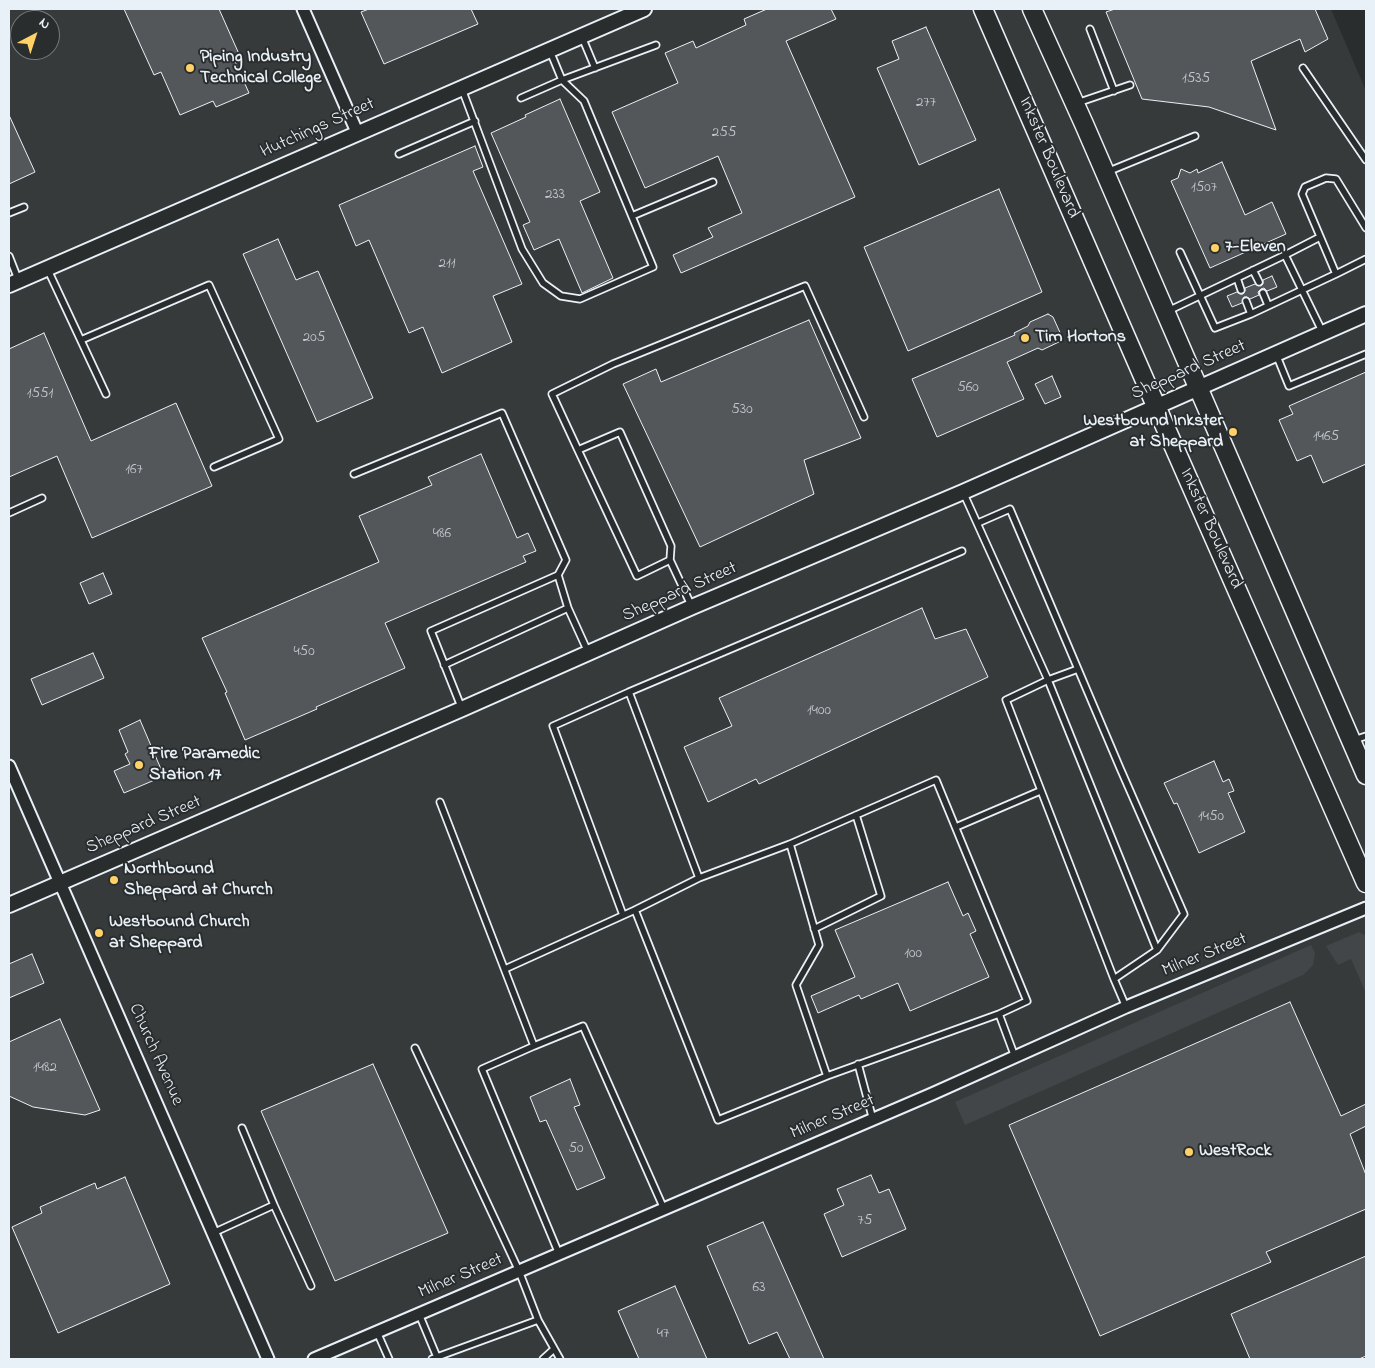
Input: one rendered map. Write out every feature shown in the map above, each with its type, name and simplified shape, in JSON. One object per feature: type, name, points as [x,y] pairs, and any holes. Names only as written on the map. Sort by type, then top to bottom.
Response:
[{"type":"main road","name":"Inkster Boulevard","points":[[983,9],[1366,883]]},
{"type":"main road","points":[[1032,9],[1198,388],[1359,738],[1366,775]]},
{"type":"street","points":[[303,9],[357,132]]},
{"type":"street","name":"Hutchings Street","points":[[14,282],[644,9]]},
{"type":"street","name":"Sheppard Street","points":[[9,905],[462,710],[692,607],[963,492],[1366,314]]},
{"type":"street","name":"Church Avenue","points":[[9,766],[268,1359]]},
{"type":"street","name":"Milner Street","points":[[314,1359],[872,1120],[1126,1007],[1366,908]]},
{"type":"lane","points":[[1090,29],[1114,91]]},
{"type":"lane","points":[[582,35],[594,68]]},
{"type":"lane","points":[[521,98],[562,80],[656,45]]},
{"type":"lane","points":[[461,87],[522,249],[543,283],[561,296],[580,299],[653,267],[584,101],[562,80],[549,49]]},
{"type":"lane","points":[[1303,68],[1366,160]]},
{"type":"lane","points":[[1075,104],[1130,85]]},
{"type":"lane","points":[[399,154],[474,121]]},
{"type":"lane","points":[[1105,173],[1195,136]]},
{"type":"lane","points":[[1336,274],[1302,194],[1306,187],[1326,178],[1336,179],[1366,228]]},
{"type":"lane","points":[[632,216],[713,182]]},
{"type":"lane","points":[[9,213],[24,207]]},
{"type":"lane","points":[[1166,312],[1320,237]]},
{"type":"lane","points":[[1180,252],[1216,328],[1251,314],[1366,259]]},
{"type":"lane","points":[[1286,255],[1323,333]]},
{"type":"lane","points":[[9,256],[14,282]]},
{"type":"lane","points":[[47,268],[106,394]]},
{"type":"lane","points":[[1253,270],[1259,282]]},
{"type":"lane","points":[[1237,278],[1241,290]]},
{"type":"lane","points":[[80,340],[209,285],[279,439],[214,467]]},
{"type":"lane","points":[[670,560],[637,576],[552,394],[613,364],[805,286],[864,417]]},
{"type":"lane","points":[[1263,293],[1268,305]]},
{"type":"lane","points":[[1246,301],[1251,314]]},
{"type":"lane","points":[[1276,354],[1289,386],[1366,354]]},
{"type":"lane","points":[[354,474],[502,412],[566,560],[558,574],[431,631],[462,710]]},
{"type":"lane","points":[[578,450],[620,432],[671,546],[670,560],[692,607]]},
{"type":"lane","points":[[963,492],[1048,680],[1157,950]]},
{"type":"lane","points":[[9,513],[42,498]]},
{"type":"lane","points":[[978,523],[1010,509],[1184,914],[1157,950],[1114,979]]},
{"type":"lane","points":[[623,915],[553,726],[962,551]]},
{"type":"lane","points":[[558,574],[568,608],[588,654]]},
{"type":"lane","points":[[444,665],[568,608]]},
{"type":"lane","points":[[1078,669],[1048,680],[1006,700],[1126,1007]]},
{"type":"lane","points":[[630,692],[699,878]]},
{"type":"lane","points":[[505,969],[635,910],[699,878],[790,844],[936,780],[1027,1002],[999,1014],[858,1064],[718,1120],[635,910]]},
{"type":"lane","points":[[956,827],[1040,791]]},
{"type":"lane","points":[[440,802],[534,1046]]},
{"type":"lane","points":[[814,929],[881,896],[856,815]]},
{"type":"lane","points":[[790,844],[819,945],[796,984],[827,1076]]},
{"type":"lane","points":[[999,1014],[1015,1057]]},
{"type":"lane","points":[[559,1254],[482,1069],[534,1046],[583,1026],[664,1209]]},
{"type":"lane","points":[[415,1048],[519,1271],[538,1320],[560,1359]]},
{"type":"lane","points":[[858,1064],[872,1120]]},
{"type":"lane","points":[[242,1128],[310,1286]]},
{"type":"lane","points":[[213,1233],[274,1205]]},
{"type":"lane","points":[[419,1314],[434,1358],[538,1320]]},
{"type":"lane","points":[[377,1332],[389,1359]]},
{"type":"lane","points":[[543,1359],[554,1349]]},
{"type":"shaded area","points":[[9,9],[1331,9],[1366,91],[1366,1359],[9,1359]]},
{"type":"shaded area","points":[[1359,932],[1366,936],[1366,993],[1351,959],[1338,965],[1326,946]]},
{"type":"shaded area","points":[[1311,945],[1315,953],[1313,965],[1303,975],[965,1125],[955,1102]]},
{"type":"building","points":[[124,9],[219,9],[239,54],[233,57],[249,93],[216,107],[213,101],[180,115],[161,72],[154,75]]},
{"type":"building","points":[[369,9],[471,9],[478,24],[384,64],[361,12]]},
{"type":"building","points":[[767,9],[831,9],[836,19],[786,41],[855,197],[681,273],[673,255],[713,237],[708,228],[742,213],[718,156],[645,188],[612,112],[678,83],[665,53],[693,41],[696,48],[746,25],[744,19]]},
{"type":"building","points":[[1115,9],[1315,9],[1328,39],[1305,52],[1300,39],[1251,61],[1276,130],[1209,107],[1142,99],[1106,12]]},
{"type":"building","points":[[926,27],[976,140],[919,165],[877,68],[899,59],[892,41]]},
{"type":"building","points":[[560,99],[600,192],[580,201],[613,278],[582,293],[559,239],[534,250],[523,225],[530,222],[491,133]]},
{"type":"building","points":[[9,115],[35,172],[9,184]]},
{"type":"building","points":[[475,146],[483,167],[473,171],[522,284],[493,296],[512,342],[442,373],[423,327],[409,333],[369,240],[356,246],[339,205]]},
{"type":"building","points":[[1222,162],[1245,215],[1272,202],[1286,234],[1210,268],[1171,181],[1178,178],[1181,169],[1190,173],[1197,169],[1198,173]]},
{"type":"building","points":[[999,189],[1042,292],[908,351],[864,247]]},
{"type":"building","points":[[278,239],[296,280],[318,271],[373,398],[317,422],[243,254]]},
{"type":"building","name":"7-Eleven","points":[[1272,276],[1277,287],[1267,291],[1264,288],[1261,289],[1258,292],[1259,295],[1250,299],[1244,297],[1242,303],[1232,307],[1227,296],[1237,292],[1243,294],[1245,288],[1255,284],[1261,286],[1263,280]]},
{"type":"building","points":[[1048,314],[1053,317],[1062,337],[1061,341],[1042,350],[1038,348],[1007,362],[1024,399],[937,437],[912,379],[1015,335],[1014,333],[1028,326],[1030,322]]},
{"type":"building","points":[[809,320],[861,438],[804,460],[814,494],[700,547],[623,384],[656,369],[661,382]]},
{"type":"building","points":[[44,333],[91,441],[176,403],[212,486],[92,538],[57,456],[9,477],[9,349]]},
{"type":"building","points":[[1366,372],[1366,464],[1323,483],[1311,455],[1297,461],[1279,420],[1293,414],[1289,406]]},
{"type":"building","points":[[1052,376],[1061,397],[1045,404],[1035,384]]},
{"type":"building","points":[[481,454],[517,538],[528,533],[536,551],[523,556],[526,562],[385,623],[405,668],[245,740],[225,693],[227,692],[202,638],[379,562],[359,516],[432,485],[428,477]]},
{"type":"building","points":[[103,573],[112,594],[89,604],[80,583]]},
{"type":"building","points":[[922,608],[935,639],[966,629],[988,677],[759,784],[756,779],[708,802],[684,747],[732,726],[719,698]]},
{"type":"building","points":[[93,653],[104,678],[42,705],[31,679]]},
{"type":"building","points":[[140,720],[164,776],[124,793],[114,771],[130,764],[125,754],[128,752],[119,730]]},
{"type":"building","points":[[1214,761],[1223,782],[1229,779],[1234,791],[1228,793],[1245,832],[1199,853],[1177,803],[1174,804],[1164,783]]},
{"type":"building","points":[[948,882],[963,916],[968,913],[976,931],[970,934],[989,977],[910,1011],[898,983],[861,999],[859,995],[818,1013],[811,996],[855,977],[835,930]]},
{"type":"building","points":[[32,954],[44,983],[9,998],[9,964]]},
{"type":"building","name":"WestRock","points":[[1290,1002],[1341,1116],[1366,1104],[1366,1126],[1350,1134],[1366,1175],[1366,1209],[1266,1252],[1271,1262],[1100,1336],[1009,1125]]},
{"type":"building","points":[[60,1019],[100,1110],[85,1115],[33,1107],[9,1096],[9,1042]]},
{"type":"building","points":[[373,1064],[448,1233],[335,1281],[261,1111]]},
{"type":"building","points":[[570,1079],[580,1105],[574,1107],[605,1178],[577,1190],[546,1120],[540,1122],[530,1097]]},
{"type":"building","points":[[871,1175],[879,1193],[889,1189],[906,1229],[842,1257],[824,1214],[844,1205],[837,1189]]},
{"type":"building","points":[[125,1177],[170,1284],[58,1333],[12,1227],[42,1213],[40,1207],[95,1183],[97,1189]]},
{"type":"building","points":[[763,1222],[824,1359],[790,1359],[777,1332],[749,1344],[707,1246]]},
{"type":"building","points":[[1366,1256],[1366,1356],[1359,1359],[1250,1359],[1231,1314]]},
{"type":"building","points":[[675,1286],[707,1359],[639,1359],[618,1311]]},
{"type":"place","name":"Piping Industry Technical College","points":[[190,68]]},
{"type":"place","name":"7-Eleven","points":[[1215,248]]},
{"type":"place","name":"Tim Hortons","points":[[1025,338]]},
{"type":"place","name":"Westbound Inkster at Sheppard","points":[[1233,432]]},
{"type":"place","name":"Fire Paramedic Station 17","points":[[139,765]]},
{"type":"place","name":"Northbound Sheppard at Church","points":[[114,880]]},
{"type":"place","name":"Westbound Church at Sheppard","points":[[99,933]]},
{"type":"place","name":"WestRock","points":[[1189,1152]]}]
